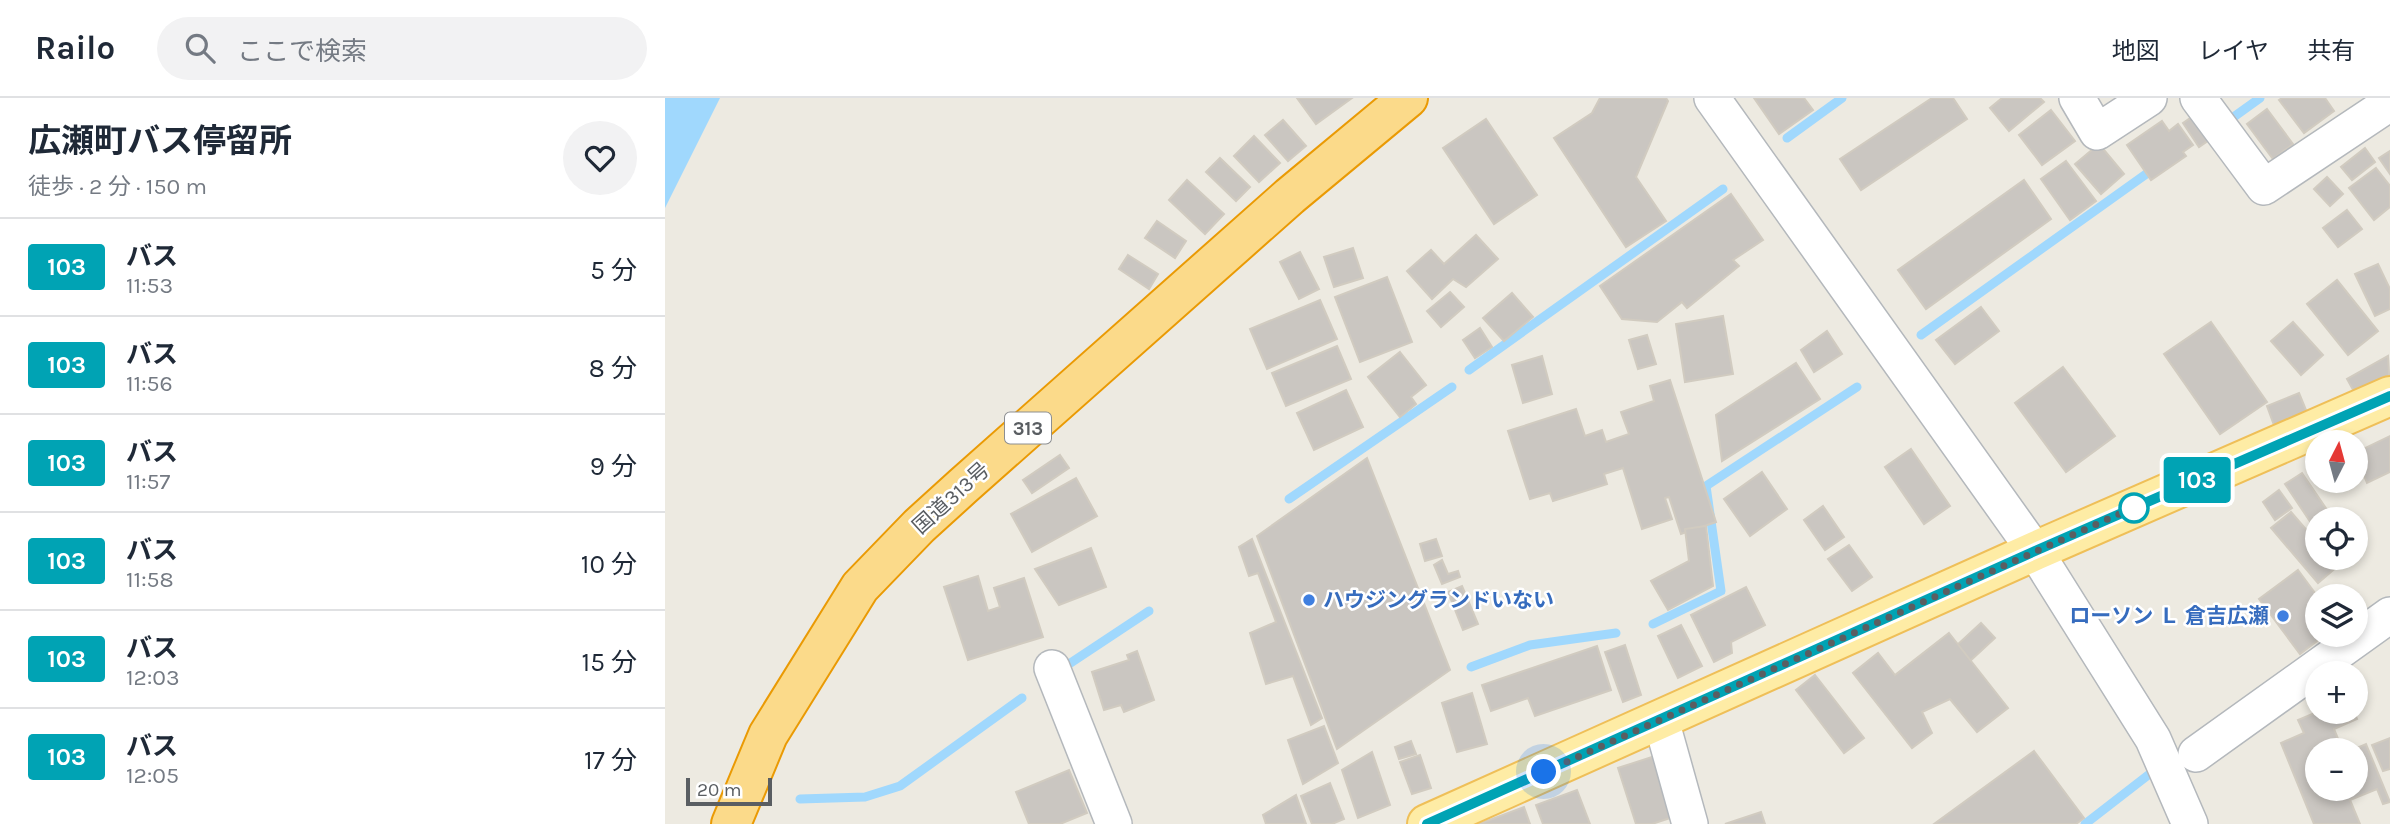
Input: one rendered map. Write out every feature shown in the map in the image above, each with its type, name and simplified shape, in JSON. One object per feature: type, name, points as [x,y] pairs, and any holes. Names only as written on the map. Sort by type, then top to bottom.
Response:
[{"type":"highway","name":"国道313号","points":[[731,824],[768,735],[860,587],[919,526],[963,486],[1290,196],[1408,98]]},
{"type":"main road","points":[[1427,824],[2035,551],[2390,396]]},
{"type":"street","points":[[1712,98],[2035,551],[2153,739],[2190,824]]},
{"type":"street","points":[[2077,98],[2098,132],[2149,98]]},
{"type":"street","points":[[2198,98],[2264,187],[2390,103]]},
{"type":"street","points":[[2196,754],[2390,615]]},
{"type":"street","points":[[1052,668],[1114,824]]},
{"type":"street","points":[[1661,720],[1690,824]]},
{"type":"water","points":[[665,98],[720,98],[665,208]]},
{"type":"building","points":[[1297,98],[1352,98],[1316,124]]},
{"type":"building","points":[[1600,98],[1666,98],[1668,101],[1636,177],[1666,221],[1626,247],[1554,138],[1592,113]]},
{"type":"building","points":[[1754,98],[1804,98],[1813,110],[1779,134]]},
{"type":"building","points":[[1932,98],[1953,98],[1967,119],[1861,190],[1840,159]]},
{"type":"building","points":[[2002,98],[2040,98],[2044,102],[2009,131],[1990,108]]},
{"type":"building","points":[[2325,98],[2334,111],[2304,133],[2279,100]]},
{"type":"building","points":[[2267,109],[2293,144],[2273,159],[2247,124]]},
{"type":"building","points":[[2051,110],[2075,141],[2042,165],[2019,135]]},
{"type":"building","points":[[2199,112],[2215,136],[2199,147],[2183,123]]},
{"type":"building","points":[[1486,119],[1537,195],[1494,224],[1443,148]]},
{"type":"building","points":[[1283,120],[1306,146],[1288,161],[1265,135]]},
{"type":"building","points":[[2162,121],[2169,131],[2178,124],[2193,145],[2183,152],[2186,156],[2151,180],[2127,145]]},
{"type":"building","points":[[1254,136],[1280,163],[1259,182],[1234,156]]},
{"type":"building","points":[[2099,144],[2124,174],[2101,194],[2075,164]]},
{"type":"building","points":[[2365,148],[2375,162],[2352,180],[2341,167]]},
{"type":"building","points":[[2390,151],[2390,174],[2379,158]]},
{"type":"building","points":[[1220,158],[1250,187],[1236,201],[1206,172]]},
{"type":"building","points":[[2066,161],[2096,201],[2070,220],[2041,179]]},
{"type":"building","points":[[2376,168],[2390,186],[2390,207],[2374,220],[2349,188]]},
{"type":"building","points":[[2327,177],[2343,194],[2330,206],[2314,189]]},
{"type":"building","points":[[1187,180],[1224,214],[1205,234],[1169,200]]},
{"type":"building","points":[[2024,180],[2051,219],[1926,309],[1898,270]]},
{"type":"building","points":[[1731,194],[1763,240],[1733,260],[1739,266],[1687,308],[1682,302],[1657,322],[1622,319],[1600,286]]},
{"type":"building","points":[[2347,210],[2362,229],[2338,247],[2323,228]]},
{"type":"building","points":[[1157,221],[1186,241],[1175,258],[1145,238]]},
{"type":"building","points":[[1476,235],[1498,259],[1466,287],[1453,279],[1432,299],[1407,271],[1431,250],[1444,264]]},
{"type":"building","points":[[1353,248],[1363,278],[1334,287],[1324,257]]},
{"type":"building","points":[[1300,252],[1319,289],[1299,299],[1280,262]]},
{"type":"building","points":[[1128,255],[1158,274],[1149,289],[1119,269]]},
{"type":"building","points":[[2378,264],[2390,289],[2390,309],[2375,316],[2355,274]]},
{"type":"building","points":[[1387,277],[1412,342],[1360,362],[1335,297]]},
{"type":"building","points":[[2337,280],[2378,331],[2348,355],[2307,304]]},
{"type":"building","points":[[1450,292],[1464,307],[1441,327],[1427,311]]},
{"type":"building","points":[[1512,293],[1533,317],[1504,341],[1483,318]]},
{"type":"building","points":[[1320,300],[1337,339],[1267,369],[1250,329]]},
{"type":"building","points":[[1981,307],[1999,331],[1955,364],[1936,340]]},
{"type":"building","points":[[1723,316],[1733,374],[1685,382],[1676,324]]},
{"type":"building","points":[[2211,322],[2267,402],[2220,434],[2164,354]]},
{"type":"building","points":[[2293,322],[2323,355],[2301,375],[2271,341]]},
{"type":"building","points":[[1480,328],[1492,347],[1475,358],[1463,340]]},
{"type":"building","points":[[1827,331],[1842,354],[1814,372],[1801,350]]},
{"type":"building","points":[[1647,335],[1656,364],[1638,369],[1629,340]]},
{"type":"building","points":[[1337,346],[1351,379],[1286,406],[1272,373]]},
{"type":"building","points":[[1400,352],[1426,385],[1411,397],[1416,404],[1400,417],[1368,377]]},
{"type":"building","points":[[1542,356],[1552,394],[1523,403],[1512,365]]},
{"type":"building","points":[[2388,356],[2390,390],[2362,406],[2347,379]]},
{"type":"building","points":[[1796,363],[1820,399],[1722,461],[1716,415]]},
{"type":"building","points":[[2063,367],[2115,436],[2066,472],[2015,403]]},
{"type":"building","points":[[1670,380],[1716,522],[1681,534],[1669,497],[1665,498],[1672,519],[1642,529],[1623,468],[1604,474],[1607,484],[1553,501],[1550,493],[1530,499],[1508,431],[1576,409],[1585,436],[1602,430],[1606,442],[1629,434],[1621,412],[1654,401],[1650,386]]},
{"type":"building","points":[[1346,390],[1363,427],[1314,450],[1297,413]]},
{"type":"building","points":[[2299,393],[2308,415],[2275,428],[2267,406]]},
{"type":"building","points":[[2390,436],[2390,472],[2368,483],[2368,447]]},
{"type":"building","points":[[1911,449],[1950,506],[1924,524],[1885,467]]},
{"type":"building","points":[[1060,455],[1069,468],[1032,493],[1023,480]]},
{"type":"building","points":[[1367,458],[1450,670],[1337,749],[1257,536]]},
{"type":"building","points":[[1762,472],[1787,509],[1750,536],[1724,499]]},
{"type":"building","points":[[2302,473],[2305,477],[2305,494],[2316,494],[2325,507],[2305,507],[2305,514],[2285,484]]},
{"type":"building","points":[[1076,478],[1097,516],[1032,552],[1011,514]]},
{"type":"building","points":[[2279,490],[2292,508],[2275,520],[2263,502]]},
{"type":"building","points":[[1823,506],[1844,537],[1825,550],[1804,520]]},
{"type":"building","points":[[2291,512],[2305,528],[2305,568],[2271,528]]},
{"type":"building","points":[[1706,526],[1713,586],[1668,610],[1651,581],[1689,561],[1685,529]]},
{"type":"building","points":[[1252,539],[1322,718],[1311,725],[1293,676],[1266,684],[1250,633],[1276,622],[1258,573],[1249,576],[1239,547]]},
{"type":"building","points":[[1436,539],[1442,556],[1425,561],[1420,544]]},
{"type":"building","points":[[1849,545],[1872,577],[1852,591],[1828,559]]},
{"type":"building","points":[[1091,548],[1106,587],[1059,605],[1035,569]]},
{"type":"building","points":[[1442,560],[1448,574],[1458,571],[1460,577],[1442,584],[1434,565]]},
{"type":"building","points":[[2298,570],[2308,584],[2305,584],[2305,647],[2309,647],[2300,654],[2259,599]]},
{"type":"building","points":[[2307,570],[2333,570],[2318,583]]},
{"type":"building","points":[[978,576],[988,611],[1000,607],[994,588],[1024,578],[1043,637],[968,660],[944,587]]},
{"type":"building","points":[[1462,586],[1478,624],[1463,630],[1448,592]]},
{"type":"building","points":[[1746,587],[1765,625],[1731,642],[1732,653],[1714,662],[1691,615]]},
{"type":"building","points":[[1981,623],[1995,638],[1970,661],[1956,646]]},
{"type":"building","points":[[1681,625],[1702,666],[1678,678],[1658,636]]},
{"type":"building","points":[[1949,633],[2008,708],[1977,732],[1950,699],[1922,712],[1932,733],[1912,748],[1853,673],[1878,653],[1895,675]]},
{"type":"building","points":[[1625,645],[1641,695],[1623,702],[1605,652]]},
{"type":"building","points":[[1597,646],[1611,690],[1535,716],[1528,698],[1491,711],[1482,685]]},
{"type":"building","points":[[1137,651],[1154,700],[1124,712],[1121,705],[1104,710],[1092,672],[1129,660],[1127,655]]},
{"type":"building","points":[[1815,675],[1864,738],[1844,753],[1796,690]]},
{"type":"building","points":[[1472,693],[1487,744],[1457,752],[1442,703]]},
{"type":"building","points":[[2305,717],[2305,724],[2346,724],[2334,729],[2338,738],[2305,738],[2305,801],[2350,801],[2360,824],[2314,824],[2281,743],[2304,733],[2298,720]]},
{"type":"building","points":[[1324,726],[1338,763],[1303,784],[1288,740]]},
{"type":"building","points":[[2390,738],[2390,769],[2383,771],[2372,745]]},
{"type":"building","points":[[1411,741],[1416,754],[1399,759],[1395,747]]},
{"type":"building","points":[[2368,749],[2390,802],[2383,804],[2377,789],[2368,793]]},
{"type":"building","points":[[2034,751],[2084,818],[2076,824],[1934,824]]},
{"type":"building","points":[[1372,752],[1390,805],[1358,818],[1342,770]]},
{"type":"building","points":[[1420,755],[1431,788],[1412,794],[1400,762]]},
{"type":"building","points":[[1655,756],[1676,816],[1652,824],[1636,824],[1618,768]]},
{"type":"building","points":[[1069,770],[1087,813],[1060,824],[1029,824],[1016,792]]},
{"type":"building","points":[[1330,783],[1344,819],[1332,824],[1312,824],[1301,796]]},
{"type":"building","points":[[1577,790],[1590,824],[1543,824],[1536,805]]},
{"type":"building","points":[[1296,795],[1306,824],[1266,824],[1263,815]]},
{"type":"building","points":[[1524,807],[1530,824],[1479,824]]},
{"type":"building","points":[[1761,812],[1765,824],[1725,824]]},
{"type":"waterway","points":[[1787,138],[1842,98]]},
{"type":"waterway","points":[[2235,116],[2260,98]]},
{"type":"waterway","points":[[1921,335],[2156,167]]},
{"type":"waterway","points":[[1469,370],[1723,189]]},
{"type":"waterway","points":[[1289,499],[1452,387]]},
{"type":"waterway","points":[[1653,624],[1721,591],[1706,486],[1857,387]]},
{"type":"waterway","points":[[1069,664],[1149,611]]},
{"type":"waterway","points":[[1471,667],[1530,645],[1616,633]]},
{"type":"waterway","points":[[800,799],[865,797],[900,786],[1022,698]]},
{"type":"waterway","points":[[2085,824],[2156,769]]},
{"type":"bus line","name":"103","points":[[1427,824],[2035,551],[2390,396]]},
{"type":"place","name":"ハウジングランドいない","points":[[1309,600]]},
{"type":"place","name":"ローソン Ｌ 倉吉広瀬","points":[[2283,616]]},
{"type":"route","points":[[1544,772],[2137,506],[2134,508]]}]
